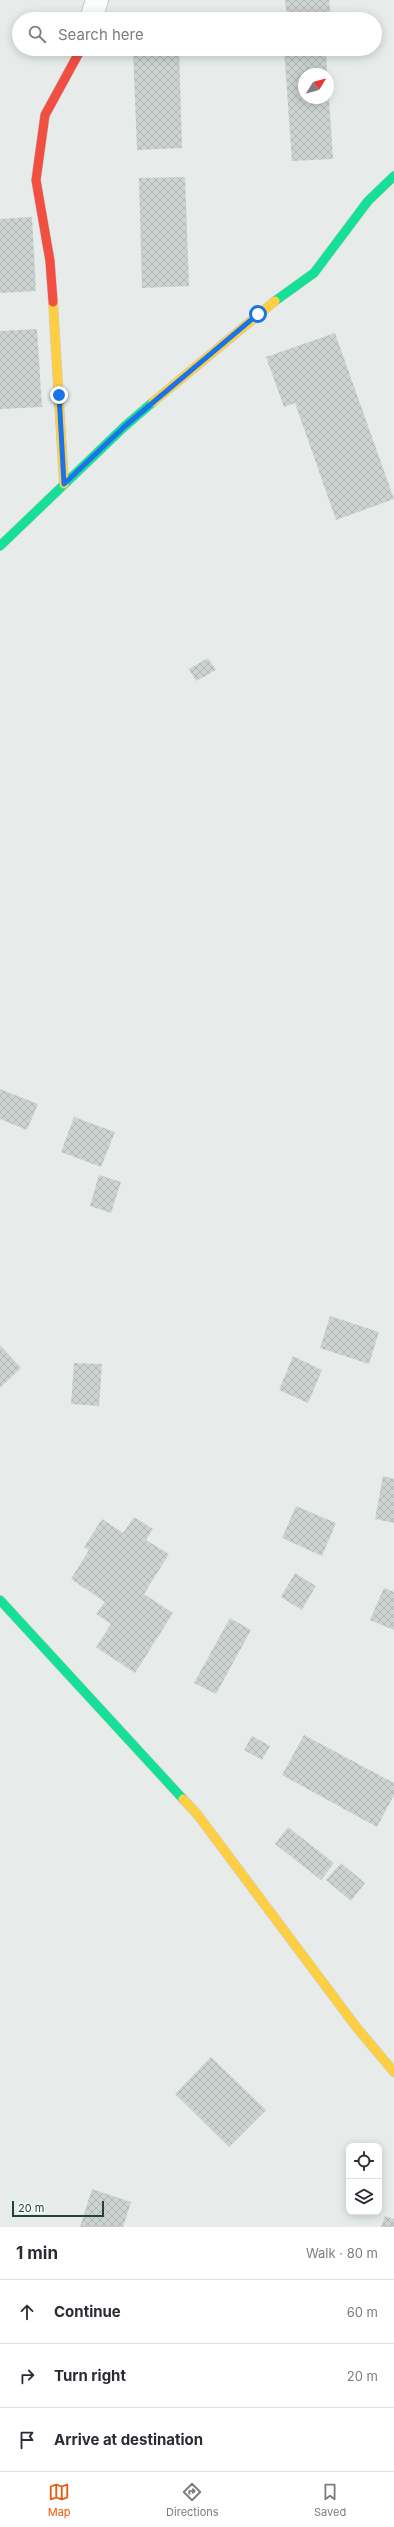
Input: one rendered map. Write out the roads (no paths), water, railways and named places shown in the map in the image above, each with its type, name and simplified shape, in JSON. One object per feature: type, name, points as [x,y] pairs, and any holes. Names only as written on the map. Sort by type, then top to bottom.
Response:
[{"type":"street","points":[[93,12],[97,0]]},
{"type":"street","points":[[64,484],[50,261],[36,180],[45,115],[76,56]]},
{"type":"street","points":[[0,546],[131,421],[258,314],[314,274],[368,201],[394,176]]},
{"type":"street","points":[[0,1600],[197,1814],[357,2028],[394,2072]]}]
